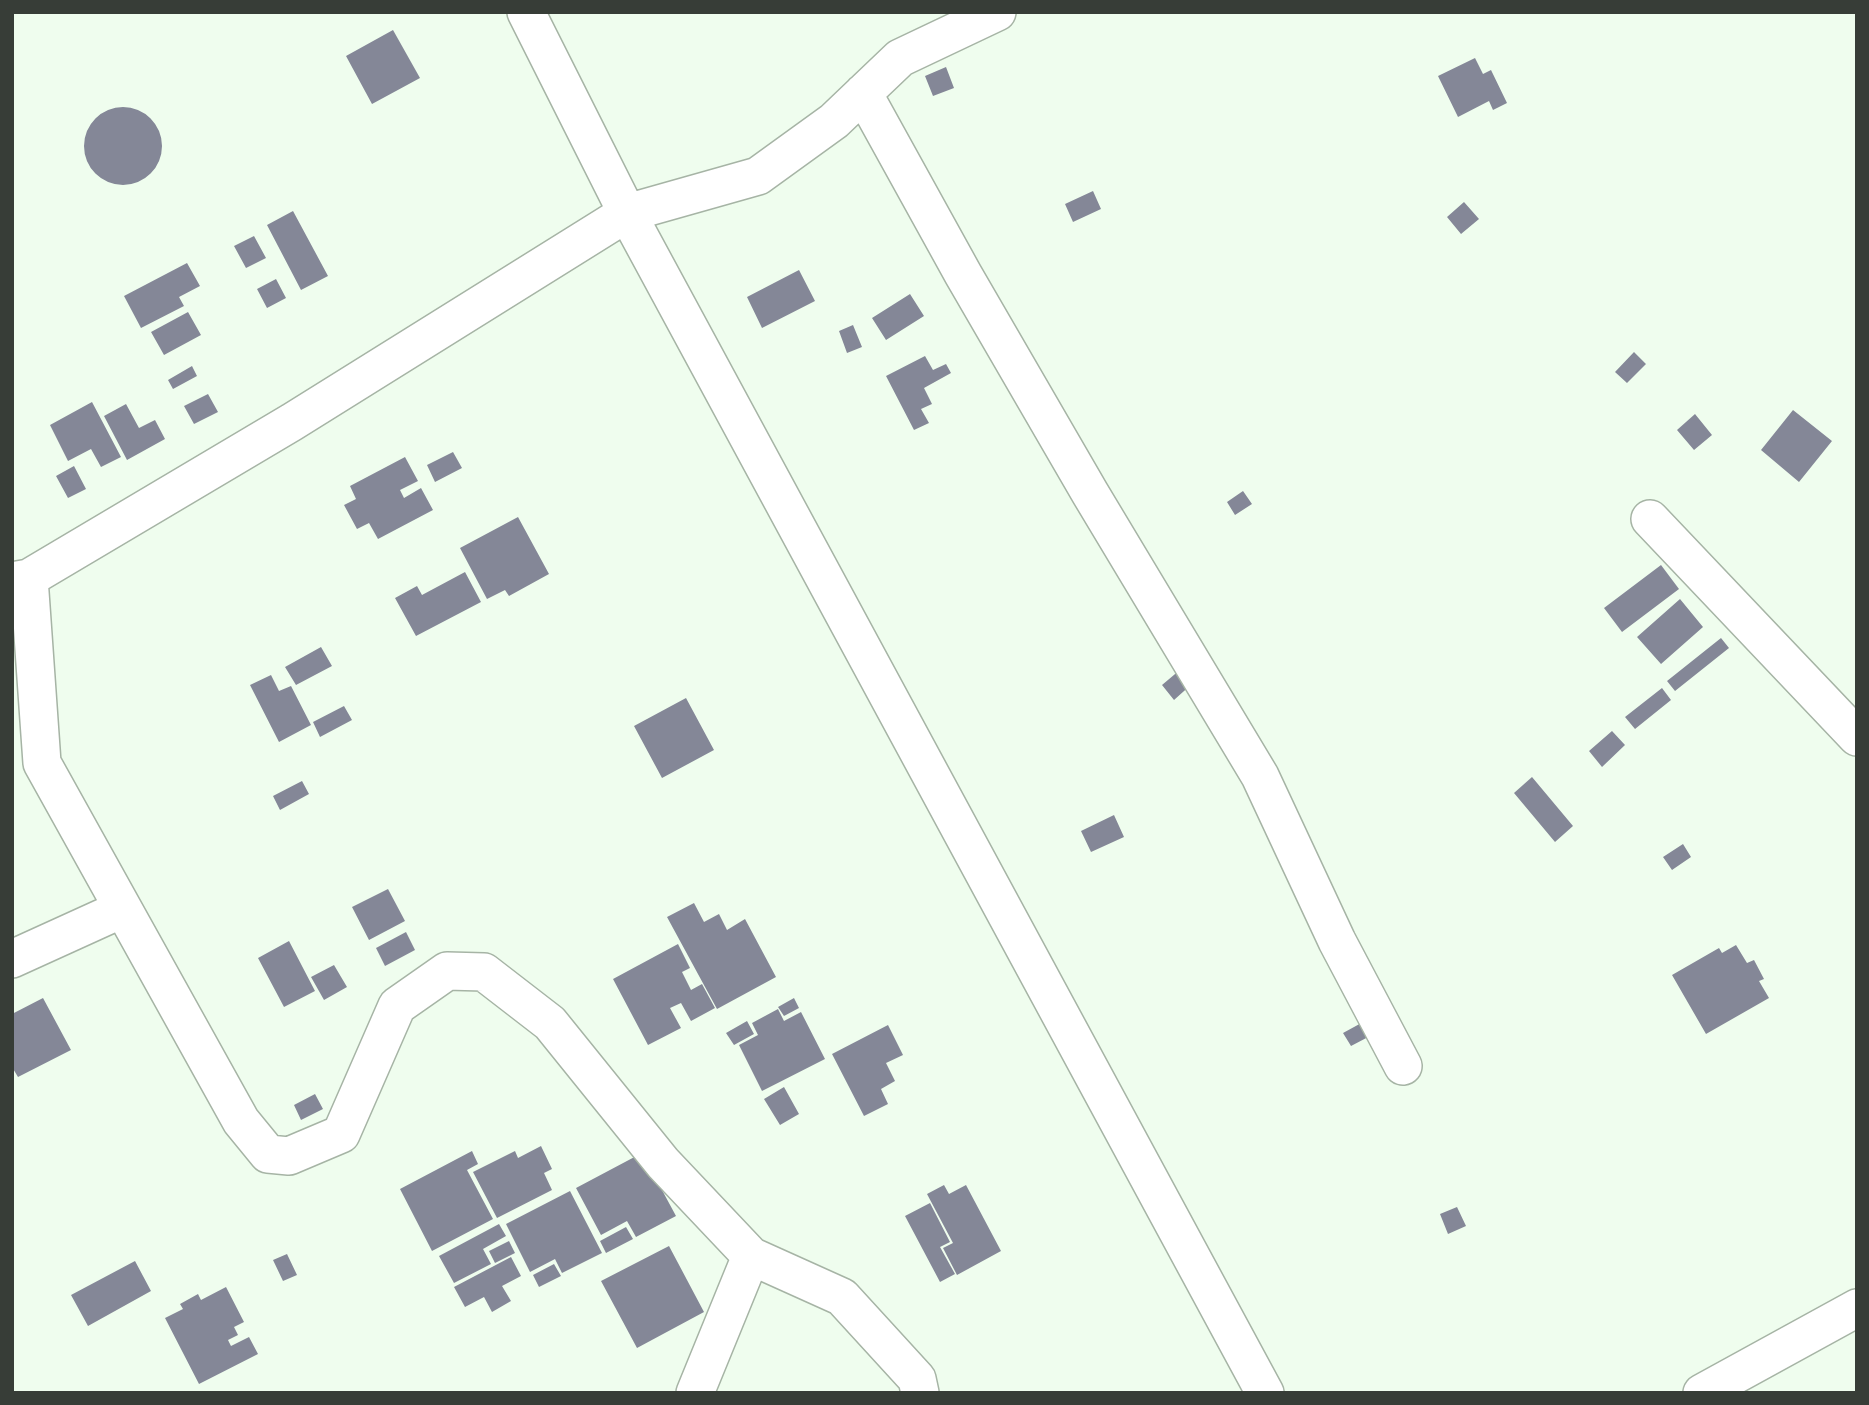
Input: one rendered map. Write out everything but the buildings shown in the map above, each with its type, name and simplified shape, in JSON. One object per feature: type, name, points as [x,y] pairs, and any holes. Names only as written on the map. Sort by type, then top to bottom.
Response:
[{"type":"street","points":[[526,12],[626,214],[1265,1393]]},
{"type":"street","points":[[920,1393],[916,1379],[842,1297],[751,1256],[663,1163],[550,1023],[484,972],[447,971],[397,1006],[341,1134],[289,1156],[268,1154],[241,1121],[42,763],[21,580],[292,422],[626,214],[758,176],[834,121],[900,58],[998,12]]},
{"type":"street","points":[[863,93],[1070,459],[1260,776],[1337,941],[1403,1066]]},
{"type":"street","points":[[1650,519],[1857,737]]},
{"type":"street","points":[[12,959],[122,909]]},
{"type":"street","points":[[695,1393],[751,1256]]},
{"type":"street","points":[[1702,1393],[1857,1308]]}]
